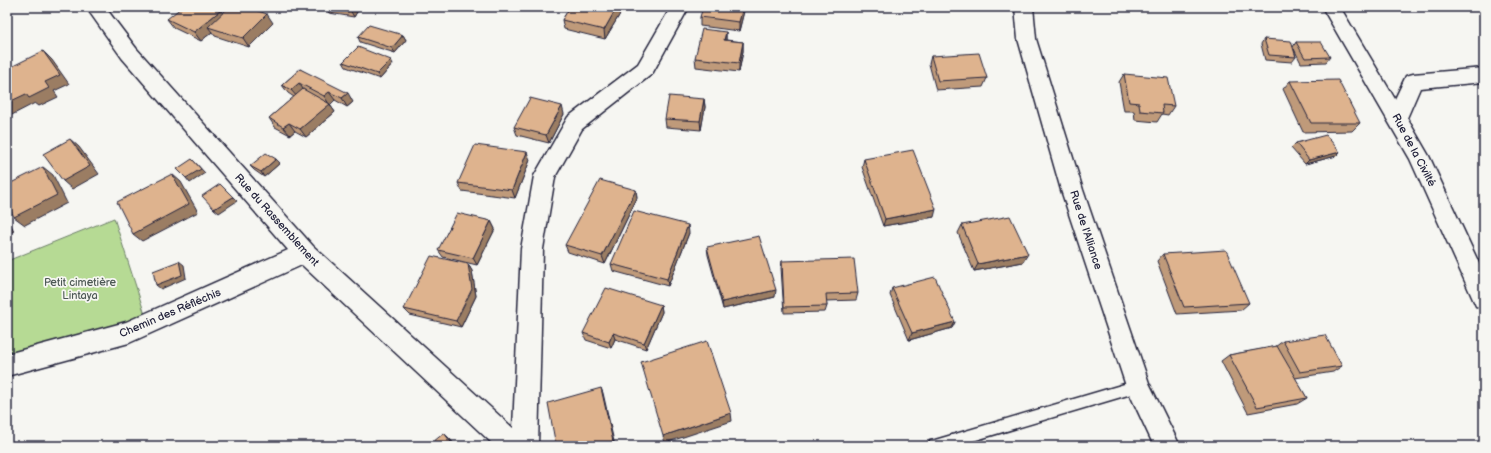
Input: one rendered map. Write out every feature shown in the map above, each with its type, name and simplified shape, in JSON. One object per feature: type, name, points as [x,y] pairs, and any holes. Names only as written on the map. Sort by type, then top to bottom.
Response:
[{"type":"street","name":"Rue du Rassemblement","points":[[95,7],[129,53],[305,253],[514,446]]},
{"type":"street","points":[[525,446],[532,249],[545,176],[575,123],[645,68],[680,7]]},
{"type":"street","name":"Rue de l'Alliance","points":[[1024,7],[1027,39],[1070,182],[1138,386],[1167,446]]},
{"type":"street","name":"Rue de la Civilté","points":[[1331,7],[1419,156],[1484,299]]},
{"type":"street","points":[[1397,118],[1413,81],[1484,75]]},
{"type":"street","name":"Chemin des Réfléchis","points":[[7,366],[129,332],[305,253]]},
{"type":"lane","points":[[935,446],[1138,386]]},
{"type":"green space","name":"Petit cimetière Lintaya","points":[[114,218],[148,324],[7,363],[7,261]]},
{"type":"building","points":[[182,7],[215,7],[221,10],[194,32],[167,19]]},
{"type":"building","points":[[229,7],[246,7],[267,14],[243,38],[208,27]]},
{"type":"building","points":[[570,7],[617,7],[604,30],[562,20]]},
{"type":"building","points":[[703,7],[743,7],[739,22],[700,17]]},
{"type":"building","points":[[369,25],[403,35],[392,48],[358,37]]},
{"type":"building","points":[[702,29],[726,32],[724,40],[743,42],[739,63],[695,58]]},
{"type":"building","points":[[1264,39],[1291,41],[1296,57],[1269,55]]},
{"type":"building","points":[[1296,42],[1321,42],[1330,57],[1305,58]]},
{"type":"building","points":[[358,47],[391,60],[377,74],[343,62]]},
{"type":"building","points":[[43,51],[60,75],[45,82],[49,88],[29,98],[26,94],[7,103],[7,69]]},
{"type":"building","points":[[979,53],[987,78],[938,81],[931,56]]},
{"type":"building","points":[[300,69],[348,93],[342,98],[329,92],[324,96],[299,83],[291,90],[282,85]]},
{"type":"building","points":[[1124,74],[1168,78],[1174,106],[1162,105],[1163,113],[1140,111],[1139,103],[1129,102]]},
{"type":"building","points":[[1338,80],[1360,123],[1311,123],[1290,81]]},
{"type":"building","points":[[303,89],[330,104],[300,129],[289,123],[283,127],[269,118]]},
{"type":"building","points":[[669,96],[704,99],[700,121],[665,119]]},
{"type":"building","points":[[530,98],[562,106],[546,135],[514,127]]},
{"type":"building","points":[[1326,135],[1340,152],[1309,160],[1296,143]]},
{"type":"building","points":[[70,139],[90,166],[63,181],[43,154]]},
{"type":"building","points":[[475,145],[527,152],[512,190],[458,183]]},
{"type":"building","points":[[913,150],[936,209],[885,219],[864,159]]},
{"type":"building","points":[[266,153],[276,159],[261,172],[250,166]]},
{"type":"building","points":[[192,159],[201,169],[186,178],[177,169]]},
{"type":"building","points":[[43,167],[57,195],[14,217],[7,202],[7,185]]},
{"type":"building","points":[[172,174],[189,204],[133,234],[117,202]]},
{"type":"building","points":[[600,180],[636,190],[602,256],[565,245]]},
{"type":"building","points":[[220,184],[233,197],[214,209],[202,196]]},
{"type":"building","points":[[634,211],[688,225],[667,279],[611,264]]},
{"type":"building","points":[[457,213],[491,221],[473,258],[438,250]]},
{"type":"building","points":[[1010,216],[1028,254],[978,264],[962,225]]},
{"type":"building","points":[[759,236],[776,290],[722,302],[707,247]]},
{"type":"building","points":[[1226,250],[1249,303],[1184,307],[1163,254]]},
{"type":"building","points":[[431,256],[468,264],[472,289],[456,321],[404,309]]},
{"type":"building","points":[[854,259],[858,293],[826,294],[827,306],[784,307],[782,261]]},
{"type":"building","points":[[179,261],[182,275],[156,285],[153,271]]},
{"type":"building","points":[[935,277],[955,322],[912,333],[892,288]]},
{"type":"building","points":[[606,288],[661,305],[644,343],[613,333],[609,342],[583,333]]},
{"type":"building","points":[[1325,335],[1342,366],[1300,372],[1283,341]]},
{"type":"building","points":[[707,341],[731,413],[663,436],[641,362]]},
{"type":"building","points":[[1277,346],[1307,398],[1257,407],[1229,355]]},
{"type":"building","points":[[601,388],[614,446],[556,446],[548,403]]},
{"type":"building","points":[[444,433],[454,446],[428,446]]}]
